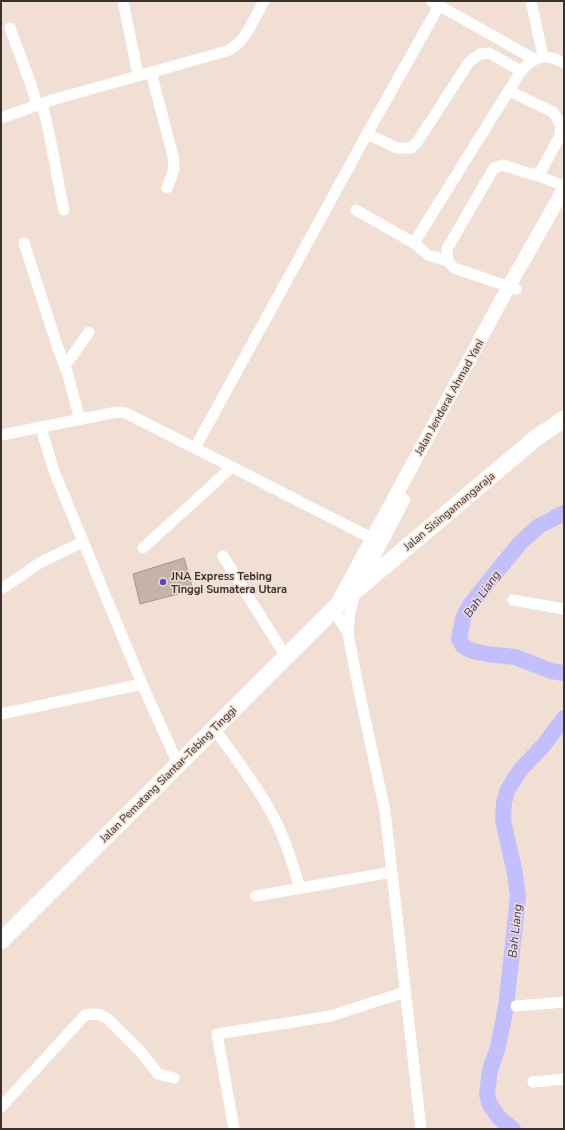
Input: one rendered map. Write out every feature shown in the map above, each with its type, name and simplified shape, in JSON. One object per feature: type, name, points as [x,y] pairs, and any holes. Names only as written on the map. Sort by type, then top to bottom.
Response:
[{"type":"highway","name":"Jalan Sisingamangaraja","points":[[336,607],[536,438],[564,419]]},
{"type":"highway","name":"Jalan Pematang Siantar–Tebing Tinggi","points":[[1,941],[336,607]]},
{"type":"main road","name":"Jalan Jenderal Ahmad Yani","points":[[513,288],[564,187]]},
{"type":"main road","name":"Jalan Jenderal Ahmad Yani","points":[[336,607],[376,540],[513,288],[564,198]]},
{"type":"main road","name":"Jalan Jenderal Ahmad Yani","points":[[357,589],[376,540]]},
{"type":"street","points":[[123,1],[138,75]]},
{"type":"street","points":[[1,118],[40,104],[234,48],[242,40],[264,1]]},
{"type":"street","points":[[531,1],[539,57]]},
{"type":"street","points":[[195,448],[437,3],[539,57]]},
{"type":"street","points":[[10,28],[31,85],[40,104],[54,154],[64,210]]},
{"type":"street","points":[[367,134],[397,148],[411,148],[418,140],[469,62],[480,54],[489,53],[521,71]]},
{"type":"street","points":[[414,243],[521,71],[529,62],[539,57],[553,57],[564,63]]},
{"type":"street","points":[[151,72],[173,156],[174,170],[167,188]]},
{"type":"street","points":[[509,91],[553,112],[561,125],[560,136],[542,169],[536,175]]},
{"type":"street","points":[[513,288],[454,268],[448,260],[447,249],[494,168],[503,165],[536,175],[564,187]]},
{"type":"street","points":[[356,210],[414,243],[428,255],[448,260]]},
{"type":"street","points":[[24,243],[65,366],[80,420]]},
{"type":"street","points":[[65,366],[89,332]]},
{"type":"street","points":[[1,435],[117,412],[126,413],[376,540]]},
{"type":"street","points":[[41,428],[54,472],[142,684],[178,764]]},
{"type":"street","points":[[143,548],[232,467]]},
{"type":"street","points":[[1,588],[41,562],[83,542]]},
{"type":"street","points":[[223,556],[286,657]]},
{"type":"street","points":[[357,589],[350,612],[348,633],[385,810],[421,1129]]},
{"type":"street","points":[[513,600],[564,609]]},
{"type":"street","points":[[336,607],[336,614],[340,623],[348,633]]},
{"type":"street","points":[[1,714],[142,684]]},
{"type":"street","points":[[214,728],[258,790],[273,815],[287,846],[300,888]]},
{"type":"street","points":[[256,896],[392,872]]},
{"type":"street","points":[[234,1129],[217,1034],[330,1016],[405,992]]},
{"type":"street","points":[[516,1006],[564,1002]]},
{"type":"street","points":[[1,1107],[85,1015],[101,1015],[108,1019],[144,1056],[158,1074],[174,1078]]},
{"type":"street","points":[[533,1082],[564,1080]]},
{"type":"building","name":"JNA Express Tebing Tinggi Sumatera Utara","points":[[184,558],[193,590],[140,604],[133,574]]},
{"type":"waterway","name":"Bah Liang","points":[[564,513],[539,526],[521,542],[470,605],[463,618],[459,639],[463,646],[472,651],[515,657],[551,671],[564,673]]},
{"type":"waterway","name":"Bah Liang","points":[[513,1129],[499,1118],[489,1103],[487,1094],[490,1070],[498,1047],[506,1007],[518,897],[515,874],[503,820],[504,802],[508,789],[521,769],[543,746],[564,718]]},
{"type":"place","name":"JNA Express Tebing Tinggi Sumatera Utara","points":[[163,582]]}]
